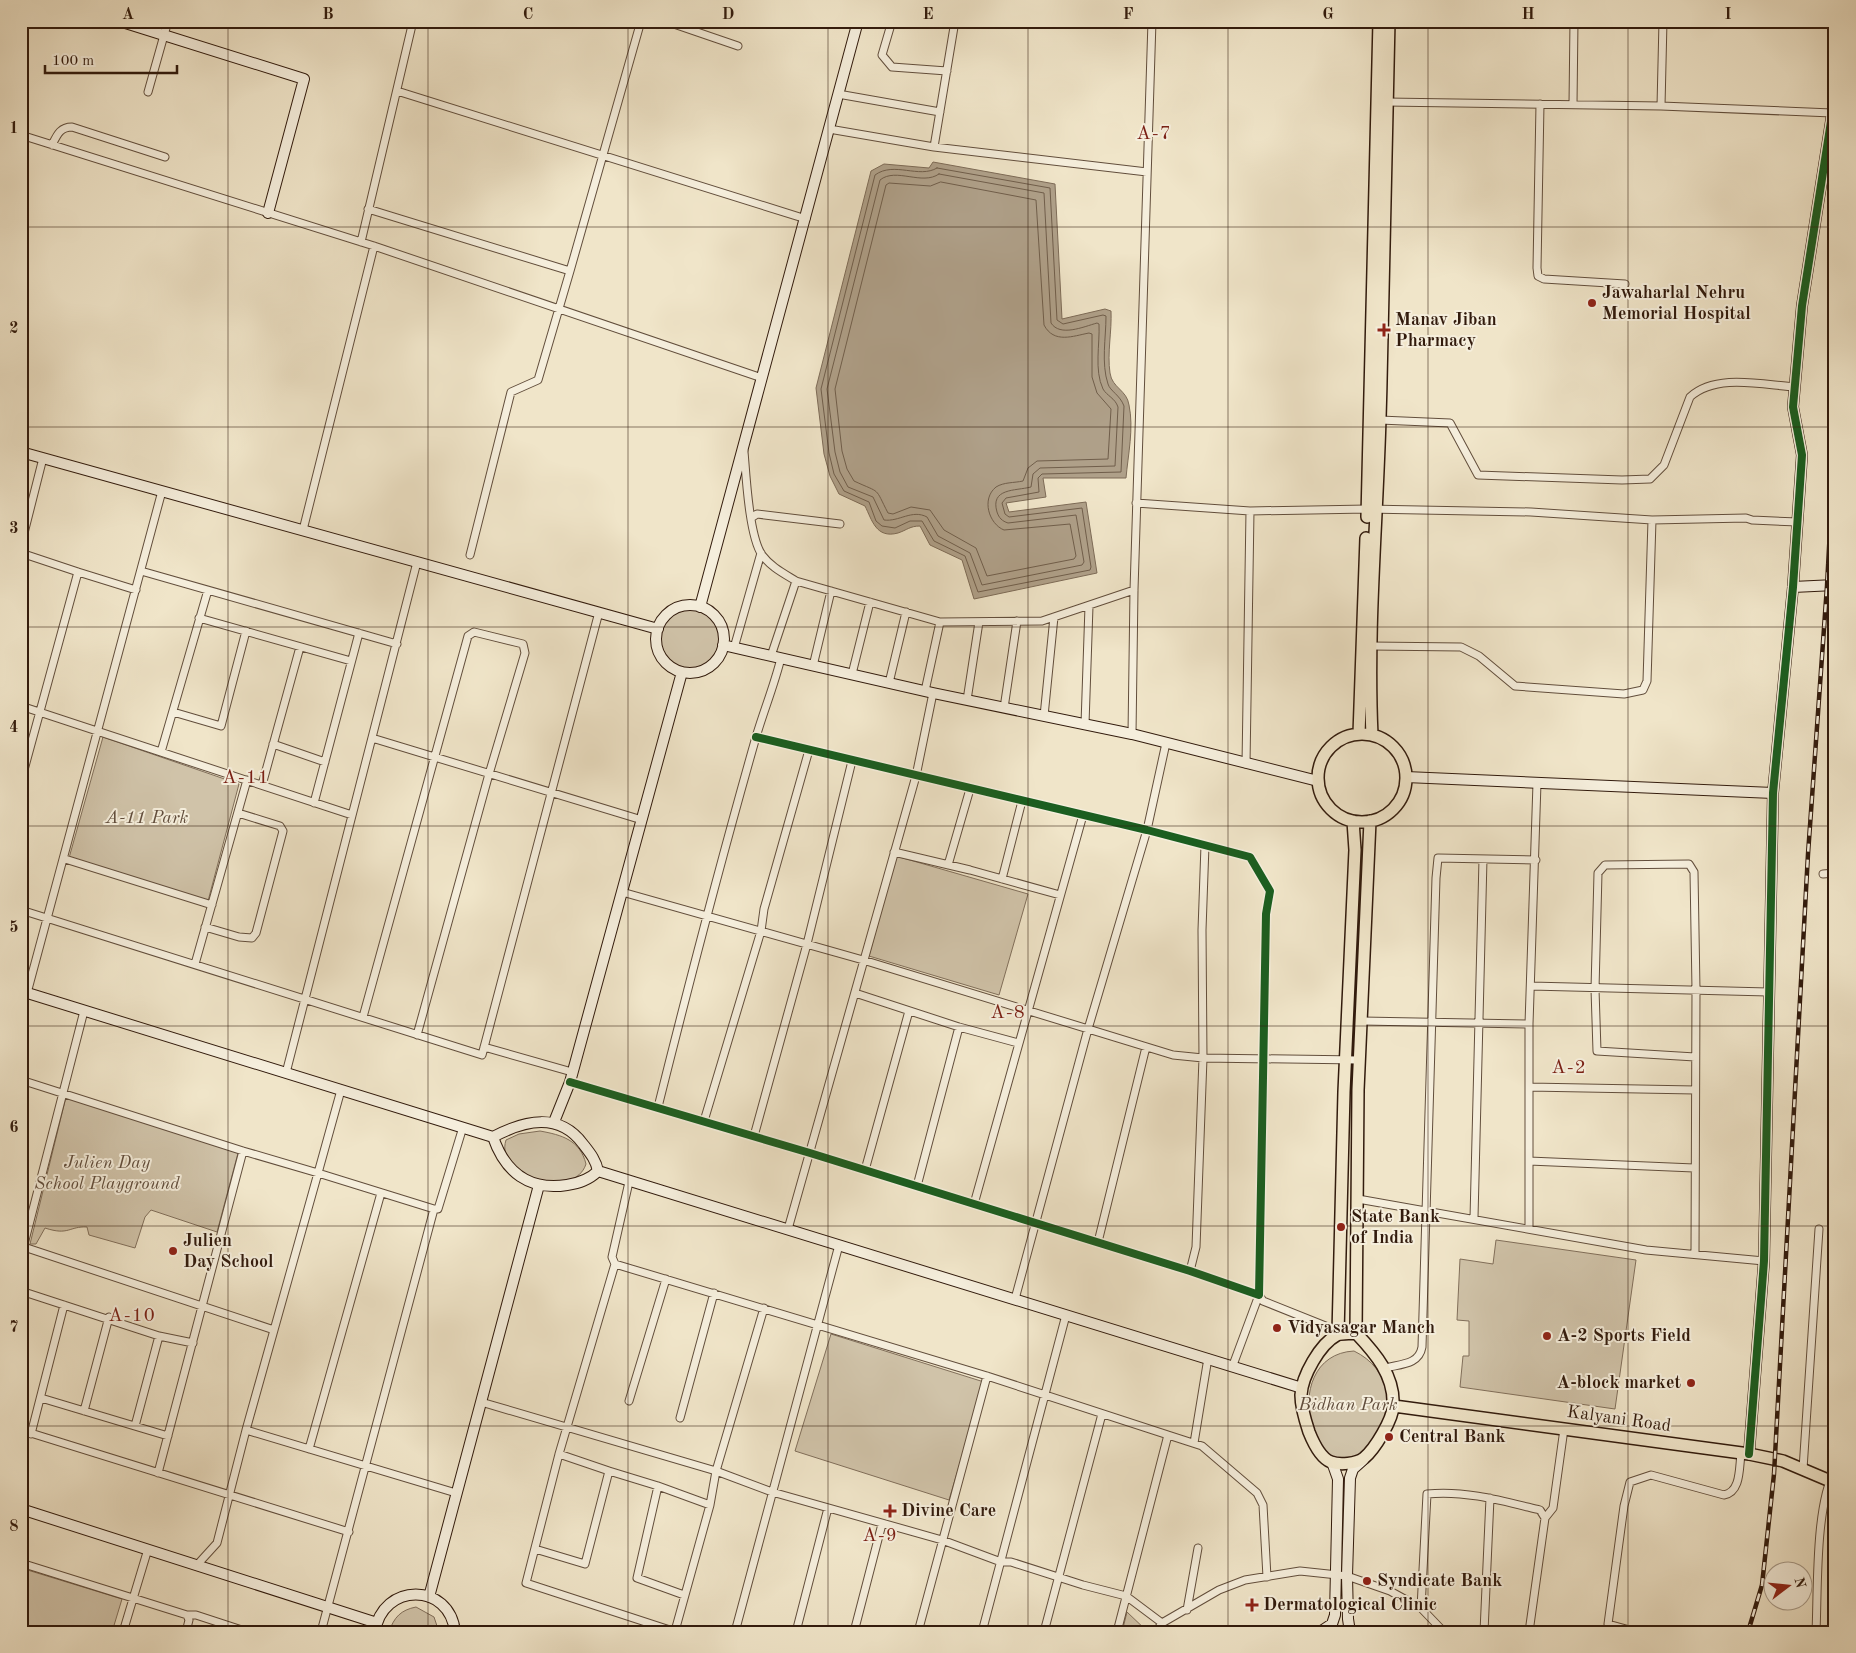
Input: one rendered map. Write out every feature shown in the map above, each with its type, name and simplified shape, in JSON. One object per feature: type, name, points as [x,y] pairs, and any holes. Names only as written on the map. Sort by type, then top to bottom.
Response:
[{"type":"main road","points":[[1372,735],[1370,682],[1371,510],[1379,21]]},
{"type":"main road","points":[[1359,734],[1371,510],[1380,420],[1389,21]]},
{"type":"main road","points":[[1359,734],[1372,735],[1384,740],[1396,750],[1403,762],[1406,778],[1402,795],[1392,810],[1382,817],[1370,821],[1353,821],[1340,816],[1330,808],[1322,797],[1318,781],[1319,768],[1324,755],[1333,744],[1345,737],[1359,734]]},
{"type":"main road","points":[[1353,821],[1355,850],[1346,1060],[1338,1334],[1313,1360],[1302,1388],[1302,1405],[1310,1436],[1320,1452],[1332,1462],[1349,1463],[1363,1459],[1376,1445],[1394,1406],[1385,1368],[1356,1333],[1360,1060],[1370,821]]},
{"type":"main road","points":[[1338,1334],[1356,1333]]},
{"type":"main road","name":"Kalyani Road","points":[[1394,1406],[1745,1454],[1783,1461],[1833,1478]]},
{"type":"street","points":[[119,21],[304,79],[268,213]]},
{"type":"street","points":[[148,92],[168,21]]},
{"type":"street","points":[[361,242],[413,21]]},
{"type":"street","points":[[470,555],[510,392],[538,380],[641,21]]},
{"type":"street","points":[[665,21],[738,46]]},
{"type":"street","points":[[700,607],[858,21]]},
{"type":"street","points":[[892,21],[882,55],[892,67],[947,71]]},
{"type":"street","points":[[934,146],[955,21]]},
{"type":"street","points":[[1132,734],[1136,503],[1152,21]]},
{"type":"street","points":[[1572,104],[1574,21]]},
{"type":"street","points":[[1661,106],[1663,21]]},
{"type":"street","points":[[396,90],[806,219]]},
{"type":"street","points":[[838,94],[940,112]]},
{"type":"street","points":[[1626,1629],[1608,1624],[1624,1506],[1630,1482],[1651,1475],[1724,1495],[1730,1494],[1736,1489],[1745,1454],[1764,1261],[1773,792],[1793,587],[1802,455],[1793,408],[1802,306],[1835,96]]},
{"type":"street","points":[[1386,102],[1572,104],[1832,112]]},
{"type":"street","points":[[1540,104],[1536,268],[1538,276],[1544,279],[1625,284]]},
{"type":"street","points":[[52,144],[59,132],[66,127],[72,126],[165,157]]},
{"type":"street","points":[[829,129],[934,146],[1147,172]]},
{"type":"street","points":[[21,135],[374,246],[762,378]]},
{"type":"street","points":[[368,210],[570,271]]},
{"type":"street","points":[[303,530],[374,246]]},
{"type":"street","points":[[1380,420],[1450,423],[1478,475],[1622,480],[1650,479],[1664,465],[1690,397],[1698,390],[1721,382],[1795,387]]},
{"type":"street","points":[[743,448],[751,518],[761,553],[776,570],[796,581],[940,622],[1042,621],[1134,590]]},
{"type":"street","points":[[21,452],[658,629]]},
{"type":"street","points":[[21,545],[43,458]]},
{"type":"street","points":[[162,491],[65,859],[24,992],[493,1137],[509,1128],[542,1120],[554,1122],[564,1126],[580,1139],[596,1162],[598,1171]]},
{"type":"street","points":[[1136,503],[1250,511],[1531,512],[1652,520],[1746,518],[1752,520],[1798,522]]},
{"type":"street","points":[[21,511],[29,513]]},
{"type":"street","points":[[1246,764],[1250,511]]},
{"type":"street","points":[[751,518],[757,514],[840,524]]},
{"type":"street","points":[[1370,646],[1461,647],[1479,656],[1514,686],[1624,694],[1643,690],[1647,681],[1652,520]]},
{"type":"street","points":[[21,553],[136,590]]},
{"type":"street","points":[[734,648],[761,553]]},
{"type":"street","points":[[286,1073],[417,562]]},
{"type":"street","points":[[141,571],[396,644]]},
{"type":"street","points":[[21,781],[78,572]]},
{"type":"street","points":[[658,1106],[706,916],[756,737],[771,697],[776,657],[796,581]]},
{"type":"street","points":[[1793,587],[1835,585]]},
{"type":"street","points":[[161,752],[208,590]]},
{"type":"street","points":[[813,666],[831,591]]},
{"type":"street","points":[[852,674],[870,602]]},
{"type":"street","points":[[687,606],[700,607],[711,613],[719,622],[723,634],[723,646],[719,657],[706,670],[694,673],[682,672],[671,667],[659,653],[656,641],[658,629],[664,617],[675,609],[687,606]]},
{"type":"street","points":[[1085,724],[1089,606]]},
{"type":"street","points":[[21,910],[482,1055],[599,612]]},
{"type":"street","points":[[889,683],[906,612]]},
{"type":"street","points":[[1044,716],[1054,617]]},
{"type":"street","points":[[199,618],[351,661]]},
{"type":"street","points":[[1004,708],[1017,621]]},
{"type":"street","points":[[788,1229],[916,776],[940,622]]},
{"type":"street","points":[[967,700],[979,622]]},
{"type":"street","points":[[172,712],[221,726],[246,631]]},
{"type":"street","points":[[363,1017],[433,757],[468,636],[474,632],[523,644],[526,653],[489,774],[417,1035]]},
{"type":"street","points":[[314,803],[359,633]]},
{"type":"street","points":[[723,646],[929,692],[1132,734],[1318,781]]},
{"type":"street","points":[[262,785],[300,647]]},
{"type":"street","points":[[554,1122],[571,1077],[682,672]]},
{"type":"street","points":[[21,706],[352,815]]},
{"type":"street","points":[[756,737],[1146,830],[1250,857],[1270,891],[1266,914],[1260,1295],[1233,1365]]},
{"type":"street","points":[[372,738],[642,820]]},
{"type":"street","points":[[1015,1299],[1088,1029],[1146,830],[1166,743]]},
{"type":"street","points":[[273,744],[325,762]]},
{"type":"street","points":[[704,1121],[762,931],[764,909],[809,750]]},
{"type":"street","points":[[754,1136],[807,944],[852,761]]},
{"type":"street","points":[[1406,778],[1773,792]]},
{"type":"street","points":[[195,964],[247,780]]},
{"type":"street","points":[[1529,1228],[1529,1024],[1538,783]]},
{"type":"street","points":[[948,865],[970,789]]},
{"type":"street","points":[[1002,879],[1022,801]]},
{"type":"street","points":[[205,927],[239,937],[252,938],[256,934],[283,831],[280,826],[238,812]]},
{"type":"street","points":[[974,1204],[1083,815]]},
{"type":"street","points":[[1824,874],[1834,873],[1835,838]]},
{"type":"street","points":[[1190,1271],[1196,1247],[1203,1058],[1202,930],[1206,845]]},
{"type":"street","points":[[894,852],[1060,895]]},
{"type":"street","points":[[1385,1368],[1416,1360],[1420,1355],[1438,858],[1536,860]]},
{"type":"street","points":[[65,859],[212,905]]},
{"type":"street","points":[[1474,1218],[1483,859]]},
{"type":"street","points":[[1695,1057],[1597,1051],[1595,989],[1598,873],[1605,865],[1689,864],[1694,872],[1696,990],[1695,1254]]},
{"type":"street","points":[[622,892],[863,960],[1173,1055],[1203,1058],[1360,1060]]},
{"type":"street","points":[[1531,986],[1768,992]]},
{"type":"street","points":[[855,993],[959,1027],[1018,1043]]},
{"type":"street","points":[[21,1256],[84,1011]]},
{"type":"street","points":[[865,1170],[908,1011]]},
{"type":"street","points":[[1362,1021],[1529,1024]]},
{"type":"street","points":[[918,1186],[959,1027]]},
{"type":"street","points":[[484,1047],[704,1121],[1190,1271],[1260,1295],[1263,1301],[1333,1329],[1338,1334]]},
{"type":"street","points":[[1098,1242],[1146,1047]]},
{"type":"street","points":[[21,1080],[434,1210]]},
{"type":"street","points":[[1529,1087],[1695,1090]]},
{"type":"street","points":[[197,1565],[216,1543],[341,1090]]},
{"type":"street","points":[[321,1632],[434,1210],[438,1209],[463,1128]]},
{"type":"street","points":[[493,1137],[498,1152],[506,1164],[530,1184],[550,1188],[572,1184],[589,1179],[598,1171]]},
{"type":"street","points":[[158,1473],[243,1151]]},
{"type":"street","points":[[1529,1160],[1694,1168]]},
{"type":"street","points":[[598,1171],[1233,1365],[1302,1388]]},
{"type":"street","points":[[629,1182],[612,1257],[615,1264],[559,1454],[526,1584],[675,1632],[710,1505],[716,1471],[764,1308]]},
{"type":"street","points":[[429,1596],[538,1185]]},
{"type":"street","points":[[309,1450],[382,1193]]},
{"type":"street","points":[[1358,1198],[1646,1250],[1764,1261]]},
{"type":"street","points":[[1804,1469],[1819,1229]]},
{"type":"street","points":[[734,1632],[839,1245]]},
{"type":"street","points":[[24,1247],[274,1330]]},
{"type":"street","points":[[615,1264],[818,1324],[1194,1442],[1202,1446],[1257,1493],[1264,1511],[1267,1576]]},
{"type":"street","points":[[628,1401],[666,1279]]},
{"type":"street","points":[[21,1291],[109,1317],[159,1336],[193,1343]]},
{"type":"street","points":[[680,1418],[714,1293]]},
{"type":"street","points":[[31,1434],[64,1305]]},
{"type":"street","points":[[982,1632],[1066,1315]]},
{"type":"street","points":[[84,1411],[109,1317]]},
{"type":"street","points":[[135,1426],[159,1336]]},
{"type":"street","points":[[1194,1442],[1208,1358]]},
{"type":"street","points":[[918,1632],[987,1376]]},
{"type":"street","points":[[41,1398],[168,1436]]},
{"type":"street","points":[[481,1402],[716,1471],[772,1492],[942,1540],[1001,1562],[1011,1562],[1126,1596],[1162,1623]]},
{"type":"street","points":[[1044,1632],[1102,1414]]},
{"type":"street","points":[[1544,1518],[1553,1508],[1564,1429]]},
{"type":"street","points":[[21,1430],[349,1532]]},
{"type":"street","points":[[246,1430],[456,1493]]},
{"type":"street","points":[[1117,1632],[1168,1435]]},
{"type":"street","points":[[559,1454],[710,1505]]},
{"type":"street","points":[[1350,1632],[1347,1576],[1350,1478],[1353,1469],[1363,1459]]},
{"type":"street","points":[[1320,1632],[1333,1621],[1338,1479],[1332,1462]]},
{"type":"street","points":[[535,1549],[585,1564],[610,1471]]},
{"type":"street","points":[[1816,1632],[1821,1531],[1833,1478]]},
{"type":"street","points":[[658,1486],[637,1578],[684,1594]]},
{"type":"street","points":[[1422,1608],[1427,1494],[1444,1492],[1490,1498],[1540,1510],[1544,1518],[1529,1632]]},
{"type":"street","points":[[1484,1632],[1490,1498]]},
{"type":"street","points":[[796,1632],[828,1508]]},
{"type":"street","points":[[21,1509],[329,1606],[376,1627],[384,1609],[397,1599],[412,1594],[429,1596],[446,1609],[454,1622],[456,1632]]},
{"type":"street","points":[[854,1632],[882,1524]]},
{"type":"street","points":[[1187,1610],[1198,1548]]},
{"type":"street","points":[[123,1632],[148,1549]]},
{"type":"street","points":[[21,1563],[248,1632]]},
{"type":"street","points":[[1156,1632],[1162,1623],[1219,1590],[1245,1580],[1300,1571],[1347,1576],[1390,1591],[1422,1608],[1444,1632]]},
{"type":"street","points":[[186,1632],[189,1620],[187,1615]]},
{"type":"green space","points":[[684,610],[696,610],[711,618],[719,633],[719,645],[711,660],[696,668],[684,668],[669,660],[661,645],[661,633],[669,618]]},
{"type":"green space","name":"A-11 Park","points":[[103,737],[239,784],[208,901],[69,858]]},
{"type":"green space","points":[[896,856],[1028,894],[999,995],[869,956]]},
{"type":"green space","name":"Julien Day School Playground","points":[[66,1097],[238,1153],[217,1232],[151,1210],[145,1217],[135,1248],[89,1235],[87,1227],[64,1231],[45,1228],[36,1244],[30,1244]]},
{"type":"green space","points":[[540,1131],[556,1134],[575,1144],[586,1164],[579,1175],[567,1181],[537,1180],[523,1174],[512,1165],[506,1153],[506,1140],[519,1134]]},
{"type":"green space","name":"A-2 Sports Field","points":[[1496,1240],[1636,1260],[1615,1409],[1460,1387],[1463,1356],[1469,1356],[1469,1321],[1457,1320],[1460,1259],[1493,1264]]},
{"type":"green space","points":[[831,1334],[984,1382],[949,1500],[795,1451]]},
{"type":"green space","name":"Bidhan Park","points":[[1354,1351],[1376,1368],[1386,1391],[1387,1404],[1381,1430],[1374,1443],[1353,1460],[1331,1457],[1322,1447],[1312,1428],[1309,1415],[1309,1401],[1310,1389],[1320,1367],[1340,1353]]},
{"type":"green space","points":[[21,1568],[122,1599],[112,1632],[21,1632]]},
{"type":"green space","points":[[416,1607],[434,1617],[439,1632],[389,1632],[393,1622],[399,1615],[406,1610]]},
{"type":"green space","points":[[1127,1612],[1148,1632],[1122,1632]]},
{"type":"water","points":[[933,162],[1055,184],[1062,319],[1105,309],[1111,311],[1110,373],[1111,378],[1128,400],[1130,414],[1131,432],[1126,478],[1043,478],[1046,497],[1006,503],[1009,512],[1086,502],[1097,573],[974,599],[962,560],[930,545],[920,526],[891,534],[880,531],[865,506],[839,494],[830,476],[824,454],[816,388],[871,171],[884,164],[929,168]]},
{"type":"railway","points":[[1748,1632],[1762,1585],[1774,1474],[1808,854],[1827,586],[1835,435]]},
{"type":"cycle path","points":[[1749,1454],[1764,1261],[1773,793],[1793,587],[1802,455],[1793,407],[1802,306],[1835,96]]},
{"type":"cycle path","points":[[570,1082],[810,1153],[1190,1271],[1259,1295],[1266,914],[1270,891],[1250,857],[1147,830],[756,737]]},
{"type":"place","name":"Jawaharlal Nehru Memorial Hospital","points":[[1592,303]]},
{"type":"place","name":"Manav Jiban Pharmacy","points":[[1384,330]]},
{"type":"place","name":"State Bank of India","points":[[1341,1227]]},
{"type":"place","name":"Julien Day School","points":[[173,1251]]},
{"type":"place","name":"Vidyasagar Manch","points":[[1277,1328]]},
{"type":"place","name":"A-2 Sports Field","points":[[1547,1336]]},
{"type":"place","name":"A-block market","points":[[1691,1383]]},
{"type":"place","name":"Central Bank","points":[[1389,1437]]},
{"type":"place","name":"Divine Care","points":[[890,1511]]},
{"type":"place","name":"Syndicate Bank","points":[[1367,1581]]},
{"type":"place","name":"Dermatological Clinic","points":[[1252,1605]]},
{"type":"district","name":"A-7","points":[[1154,134]]},
{"type":"district","name":"A-11","points":[[246,778]]},
{"type":"district","name":"A-8","points":[[1008,1013]]},
{"type":"district","name":"A-2","points":[[1569,1068]]},
{"type":"district","name":"A-10","points":[[132,1316]]},
{"type":"district","name":"A-9","points":[[880,1536]]}]
